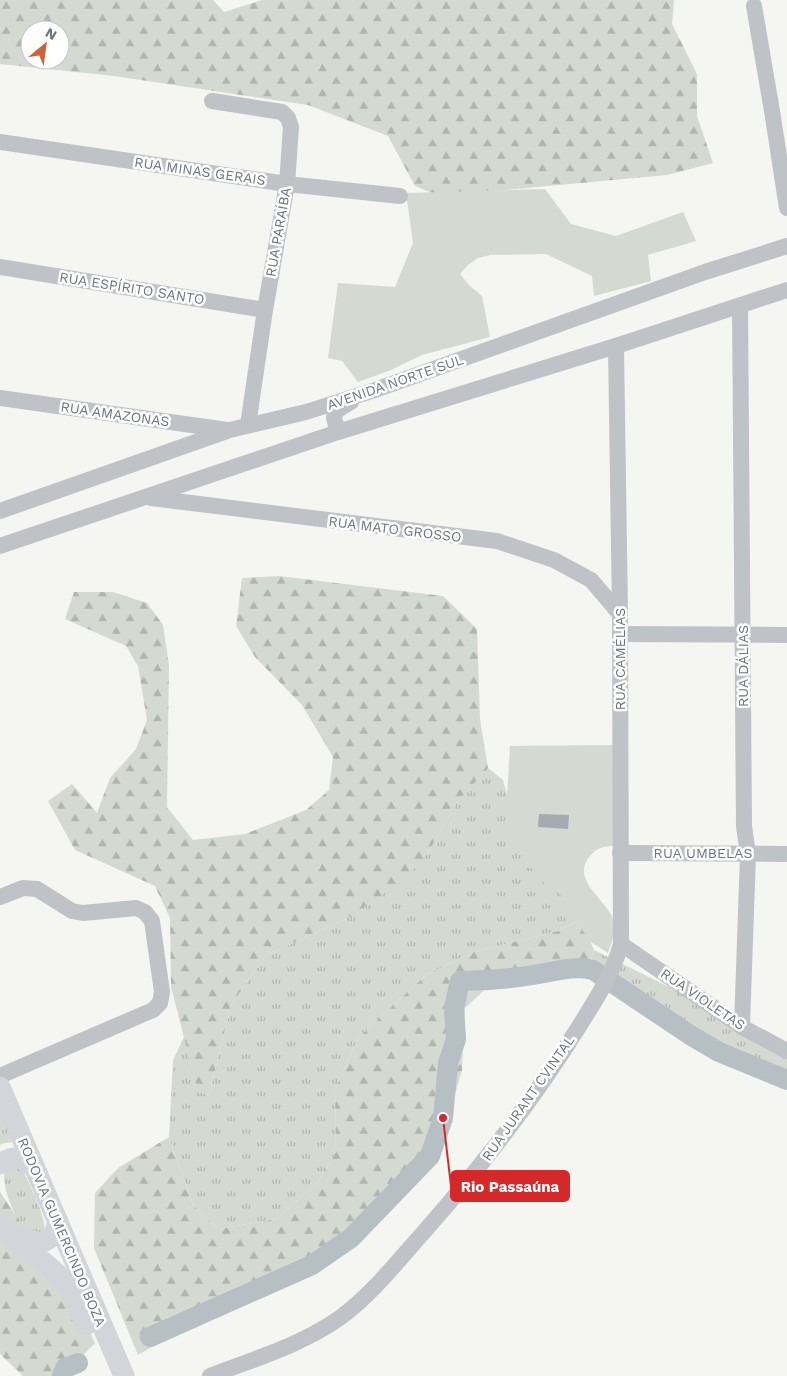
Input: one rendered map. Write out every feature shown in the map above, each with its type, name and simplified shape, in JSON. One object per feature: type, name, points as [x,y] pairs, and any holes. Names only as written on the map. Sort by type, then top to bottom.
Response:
[{"type":"main road","name":"RODOVIA GUMERCINDO BOZA","points":[[0,1088],[124,1376]]},
{"type":"main road","points":[[0,1164],[16,1157],[26,1160],[34,1168]]},
{"type":"main road","points":[[5,1229],[40,1243],[53,1236],[58,1229],[57,1221]]},
{"type":"main road","name":"RODOVIA GUMERCINDO BOZA","points":[[5,1229],[64,1281],[75,1301],[108,1376]]},
{"type":"street","points":[[754,6],[787,208]]},
{"type":"street","name":"RUA PARAÍBA","points":[[212,101],[282,112],[288,118],[291,127],[286,184],[248,425]]},
{"type":"street","name":"RUA MINAS GERAIS","points":[[0,142],[286,184],[400,196]]},
{"type":"street","name":"AVENIDA NORTE SUL","points":[[0,511],[230,430],[306,412],[375,390],[705,272],[787,246]]},
{"type":"street","name":"RUA ESPÍRITO SANTO","points":[[0,267],[265,310]]},
{"type":"street","name":"AVENIDA NORTE SUL","points":[[0,546],[338,432],[616,346],[787,290]]},
{"type":"street","name":"RUA DÁLIAS","points":[[740,306],[744,826],[748,854],[742,1027]]},
{"type":"street","name":"RUA CAMÉLIAS","points":[[612,969],[618,958],[621,944],[620,614],[616,346]]},
{"type":"street","points":[[338,432],[334,418],[336,411],[375,390]]},
{"type":"street","name":"RUA AMAZONAS","points":[[0,398],[230,430]]},
{"type":"street","points":[[287,450],[316,434],[318,426],[316,419],[306,412]]},
{"type":"street","name":"RUA MATO GROSSO","points":[[147,497],[497,540],[554,560],[591,580],[620,614]]},
{"type":"street","points":[[620,634],[787,635]]},
{"type":"street","name":"RUA UMBELAS","points":[[620,853],[787,854]]},
{"type":"street","points":[[0,897],[23,888],[36,889],[72,911],[83,913],[136,908],[145,912],[152,922],[162,992],[160,1002],[153,1010],[0,1076]]},
{"type":"street","name":"RUA VIOLETAS","points":[[621,944],[742,1027],[787,1051]]},
{"type":"street","name":"RUA JURANT CVINTAL","points":[[210,1376],[290,1344],[326,1327],[349,1310],[374,1287],[463,1186],[517,1119],[567,1045],[612,969]]},
{"type":"green space","points":[[0,0],[213,0],[224,12],[262,0],[674,0],[672,24],[697,74],[697,116],[713,163],[667,175],[439,196],[415,186],[388,136],[308,105],[114,76],[57,70],[70,70],[70,20],[20,20],[20,66],[0,64]]},
{"type":"green space","points":[[545,189],[571,224],[616,236],[683,212],[696,241],[648,255],[651,281],[594,296],[592,276],[546,254],[490,255],[478,258],[460,274],[482,296],[490,337],[422,355],[391,370],[358,382],[342,361],[328,358],[338,283],[395,287],[413,243],[406,193]]},
{"type":"green space","points":[[279,576],[443,596],[477,629],[480,719],[488,768],[457,802],[428,853],[406,879],[346,919],[266,955],[231,1005],[209,1095],[198,1092],[171,987],[170,918],[155,886],[75,850],[48,801],[72,784],[97,813],[110,778],[136,749],[147,720],[138,666],[126,646],[65,619],[74,592],[113,592],[147,603],[163,625],[169,665],[167,807],[193,840],[245,834],[306,810],[329,790],[333,757],[302,705],[255,657],[236,626],[242,578]]},
{"type":"green space","points":[[613,745],[614,846],[600,848],[592,853],[585,865],[584,873],[591,889],[609,911],[613,919],[614,932],[608,953],[591,942],[583,931],[570,905],[559,893],[546,885],[524,860],[510,829],[507,796],[510,746]]},
{"type":"green space","points":[[488,768],[503,780],[515,826],[574,886],[581,920],[558,931],[474,952],[426,975],[358,1038],[335,1090],[336,1152],[318,1182],[276,1219],[218,1229],[193,1205],[169,1137],[173,1060],[184,1037],[198,1091],[209,1095],[231,1005],[266,955],[346,919],[428,853],[457,802]]},
{"type":"green space","points":[[581,920],[594,950],[585,977],[491,984],[465,1008],[462,1070],[439,1150],[354,1246],[308,1274],[193,1323],[138,1355],[94,1248],[95,1193],[118,1168],[169,1137],[193,1205],[218,1229],[276,1219],[318,1182],[336,1152],[335,1090],[358,1038],[426,975],[474,952],[558,931]]},
{"type":"green space","points":[[594,950],[787,1045],[787,1080],[717,1049],[602,976],[585,977]]},
{"type":"green space","points":[[0,1108],[14,1142],[0,1145]]},
{"type":"green space","points":[[5,1168],[21,1168],[40,1210],[44,1232],[27,1235],[14,1212],[7,1194],[4,1176]]},
{"type":"green space","points":[[0,1192],[77,1306],[95,1343],[63,1376],[23,1376],[0,1354]]},
{"type":"building","points":[[539,814],[569,815],[568,829],[538,827]]},
{"type":"waterway","points":[[150,1337],[312,1265],[351,1238],[430,1156],[443,1118],[448,1063],[456,1039],[454,1008],[460,981],[505,979],[570,969],[593,970],[690,1035],[719,1052],[787,1080]]},
{"type":"waterway","points":[[62,1376],[65,1368],[78,1363]]},
{"type":"place","name":"Rio Passaúna","points":[[443,1118]]}]
